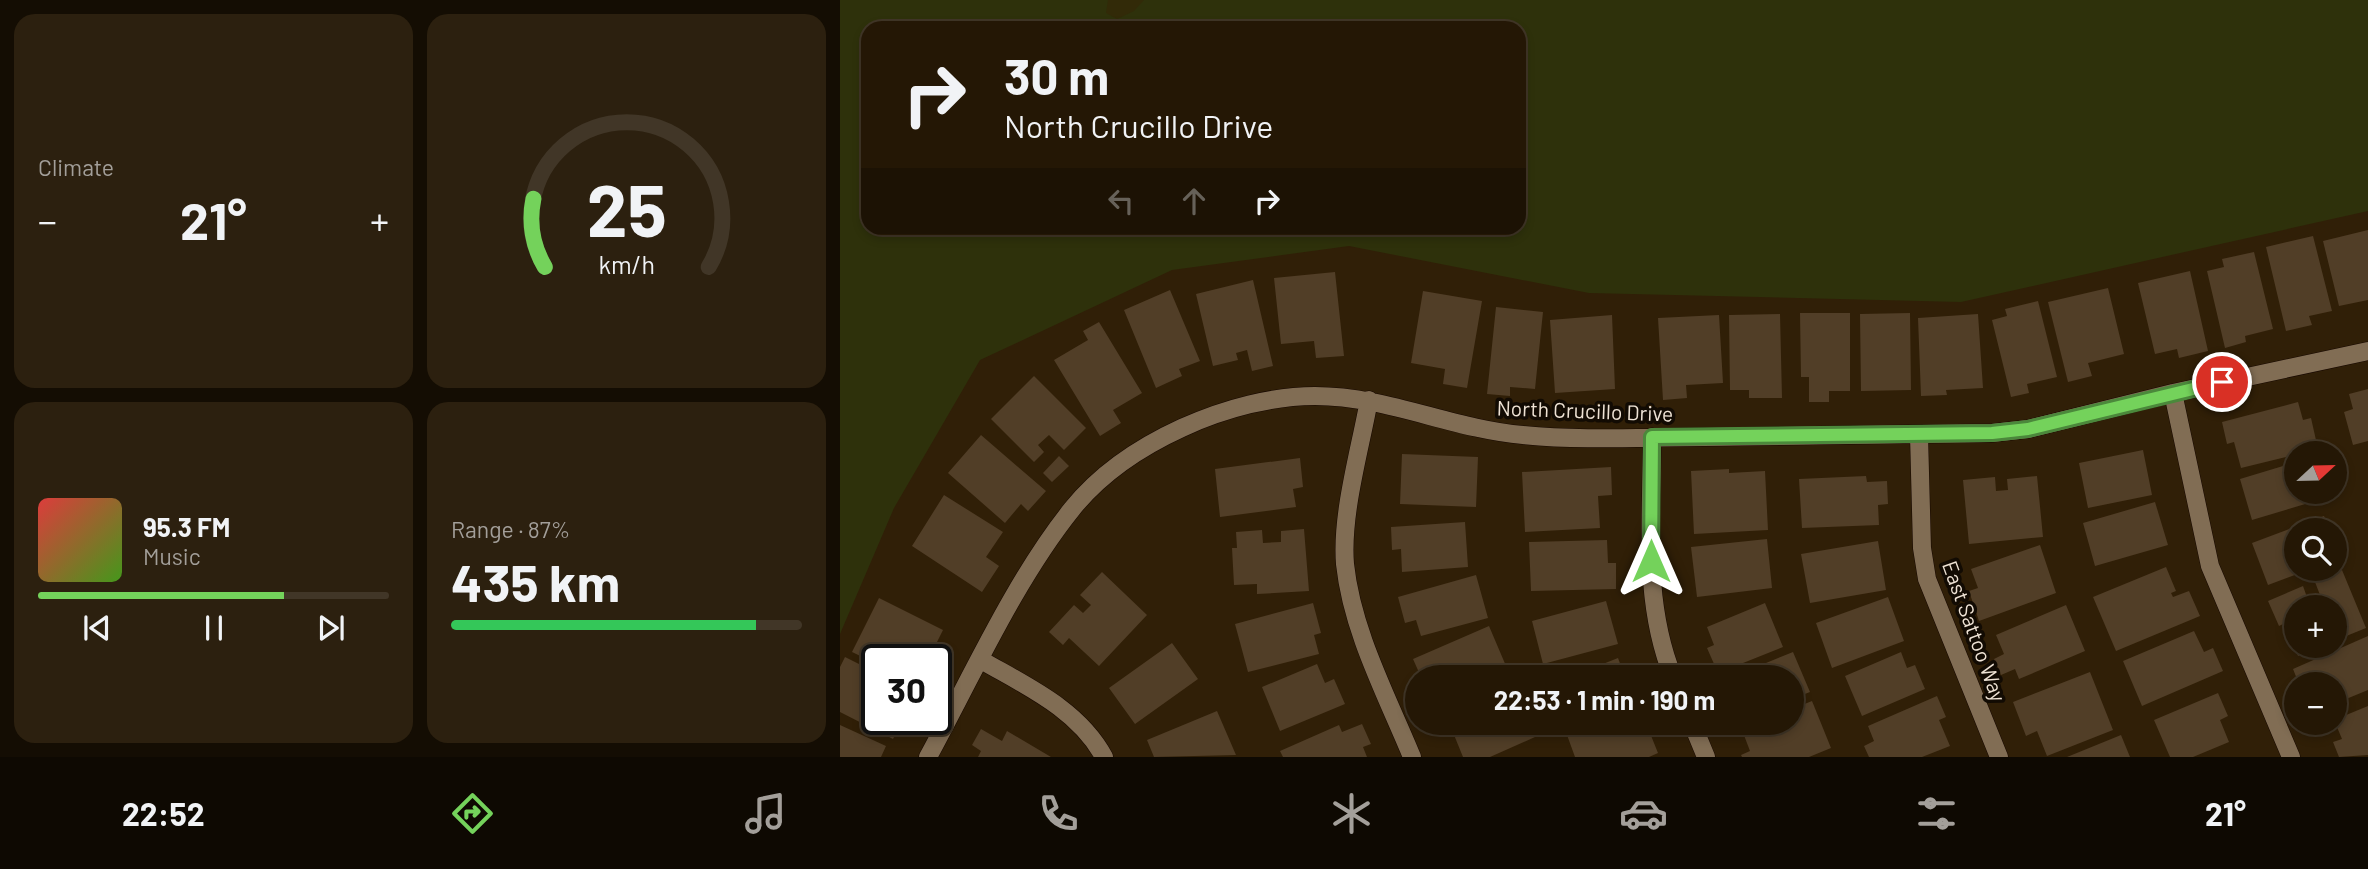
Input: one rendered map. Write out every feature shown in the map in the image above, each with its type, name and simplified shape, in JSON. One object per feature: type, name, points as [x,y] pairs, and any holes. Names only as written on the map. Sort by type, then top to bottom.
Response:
[{"type":"street","name":"North Crucillo Drive","points":[[928,757],[1037,557],[1074,506],[1110,472],[1154,442],[1202,419],[1261,401],[1314,396],[1369,400],[1479,428],[1524,435],[1652,437],[1992,433],[2028,429],[2173,393],[2368,351]]},
{"type":"street","points":[[2173,393],[2210,566],[2291,757]]},
{"type":"street","points":[[1369,400],[1349,510],[1345,564],[1358,625],[1412,757]]},
{"type":"street","name":"East Sattoo Way","points":[[1919,435],[1922,548],[1927,579],[1999,757]]},
{"type":"street","points":[[1652,437],[1651,585],[1658,633],[1669,665]]},
{"type":"street","points":[[981,660],[1051,701],[1088,732],[1104,757]]},
{"type":"street","points":[[1697,735],[1706,757]]},
{"type":"green space","points":[[840,0],[2368,0],[2368,211],[1961,302],[1589,293],[1349,246],[1172,270],[980,360],[894,508],[840,634]]},
{"type":"sand","points":[[1108,0],[1144,0],[1134,11],[1117,19],[1106,13]]},
{"type":"building","points":[[2368,230],[2368,300],[2339,306],[2323,241]]},
{"type":"building","points":[[2313,236],[2332,311],[2309,316],[2312,325],[2286,331],[2266,247]]},
{"type":"building","points":[[2254,252],[2273,329],[2245,336],[2246,342],[2225,348],[2207,271],[2224,267],[2222,259]]},
{"type":"building","points":[[2190,271],[2208,351],[2179,358],[2177,349],[2155,354],[2138,283]]},
{"type":"building","points":[[1335,272],[1344,356],[1316,358],[1314,341],[1281,344],[1274,278]]},
{"type":"building","points":[[1253,280],[1273,366],[1252,371],[1247,350],[1236,353],[1238,360],[1213,366],[1196,294]]},
{"type":"building","points":[[2108,288],[2124,354],[2088,363],[2092,376],[2068,382],[2048,302]]},
{"type":"building","points":[[1170,290],[1200,361],[1179,369],[1182,376],[1156,388],[1124,310]]},
{"type":"building","points":[[1423,291],[1482,301],[1467,388],[1443,384],[1445,369],[1411,363]]},
{"type":"building","points":[[2038,301],[2057,377],[2027,384],[2029,393],[2011,397],[1992,320],[2007,316],[2005,309]]},
{"type":"building","points":[[1496,307],[1543,312],[1535,389],[1510,387],[1510,396],[1487,394]]},
{"type":"building","points":[[1800,313],[1850,313],[1850,391],[1829,391],[1829,402],[1809,402],[1809,377],[1801,377]]},
{"type":"building","points":[[1910,313],[1911,390],[1861,391],[1860,314]]},
{"type":"building","points":[[1780,314],[1782,398],[1749,398],[1749,390],[1730,390],[1729,315]]},
{"type":"building","points":[[1978,314],[1983,388],[1946,390],[1947,395],[1921,396],[1918,318]]},
{"type":"building","points":[[1612,315],[1615,389],[1555,393],[1550,320]]},
{"type":"building","points":[[1719,315],[1723,383],[1686,385],[1687,398],[1663,400],[1658,318]]},
{"type":"building","points":[[1099,322],[1142,393],[1113,410],[1121,423],[1100,436],[1054,360],[1088,340],[1083,331]]},
{"type":"building","points":[[1034,376],[1086,428],[1064,450],[1049,435],[1038,445],[1044,452],[1034,462],[991,419]]},
{"type":"building","points":[[2368,389],[2368,441],[2353,445],[2344,412],[2353,409],[2349,394]]},
{"type":"building","points":[[2298,402],[2303,420],[2311,418],[2316,441],[2284,441],[2284,457],[2241,468],[2234,442],[2227,444],[2222,422]]},
{"type":"building","points":[[981,435],[1046,491],[1028,511],[1021,504],[1005,523],[948,473]]},
{"type":"building","points":[[2143,450],[2152,495],[2088,508],[2079,463]]},
{"type":"building","points":[[1402,454],[1478,457],[1476,507],[1400,504]]},
{"type":"building","points":[[1059,456],[1069,466],[1052,482],[1043,473]]},
{"type":"building","points":[[1300,458],[1303,487],[1293,489],[1296,507],[1220,517],[1215,469]]},
{"type":"building","points":[[2284,466],[2284,504],[2305,504],[2252,520],[2240,479]]},
{"type":"building","points":[[1611,467],[1612,495],[1598,496],[1600,528],[1525,532],[1522,472]]},
{"type":"building","points":[[1729,469],[1729,473],[1765,471],[1768,530],[1694,534],[1691,471]]},
{"type":"building","points":[[1866,476],[1867,482],[1887,481],[1888,504],[1878,505],[1879,525],[1802,528],[1799,479]]},
{"type":"building","points":[[2037,476],[2043,537],[1969,544],[1963,480],[1995,477],[1996,491],[2008,490],[2007,479]]},
{"type":"building","points":[[944,495],[1003,532],[986,557],[999,566],[982,592],[912,546]]},
{"type":"building","points":[[2155,502],[2168,545],[2095,566],[2083,523]]},
{"type":"building","points":[[1465,522],[1468,567],[1402,572],[1401,549],[1392,550],[1391,527]]},
{"type":"building","points":[[1304,529],[1309,591],[1257,594],[1257,584],[1234,585],[1232,548],[1237,548],[1236,532],[1262,530],[1263,543],[1281,542],[1281,531]]},
{"type":"building","points":[[2284,531],[2284,579],[2268,585],[2252,543]]},
{"type":"building","points":[[1767,539],[1772,588],[1697,597],[1691,547]]},
{"type":"building","points":[[1607,540],[1608,563],[1616,563],[1616,589],[1531,591],[1529,542]]},
{"type":"building","points":[[1878,541],[1886,590],[1810,603],[1801,554]]},
{"type":"building","points":[[2040,545],[2056,593],[1979,621],[1969,591],[1978,588],[1971,569]]},
{"type":"building","points":[[2166,567],[2176,591],[2171,593],[2173,597],[2189,591],[2200,616],[2116,651],[2093,597]]},
{"type":"building","points":[[1102,572],[1147,615],[1099,666],[1069,638],[1063,645],[1049,632],[1074,605],[1083,613],[1091,605],[1080,595]]},
{"type":"building","points":[[1476,575],[1488,618],[1421,636],[1416,620],[1405,623],[1398,597]]},
{"type":"building","points":[[2347,581],[2366,628],[2347,636],[2347,595],[2320,595],[2315,582]]},
{"type":"building","points":[[2303,586],[2306,595],[2284,595],[2284,624],[2279,626],[2268,601]]},
{"type":"building","points":[[1888,597],[1904,641],[1832,668],[1816,623]]},
{"type":"building","points":[[879,598],[943,630],[936,644],[861,644],[861,656],[852,652]]},
{"type":"building","points":[[1606,601],[1618,644],[1543,664],[1532,621]]},
{"type":"building","points":[[1313,603],[1321,633],[1314,635],[1319,654],[1248,672],[1235,624]]},
{"type":"building","points":[[1765,603],[1783,647],[1738,665],[1714,665],[1707,648],[1714,645],[1707,627]]},
{"type":"building","points":[[2066,605],[2085,651],[2019,679],[2015,669],[2001,675],[1994,659],[2004,654],[1996,635]]},
{"type":"building","points":[[1489,626],[1506,665],[1416,665],[1413,659]]},
{"type":"building","points":[[2194,631],[2204,652],[2213,648],[2223,671],[2142,706],[2123,661]]},
{"type":"building","points":[[2368,636],[2368,690],[2347,699],[2347,672],[2294,672],[2293,669],[2318,658],[2347,658],[2347,645]]},
{"type":"building","points":[[1172,643],[1198,679],[1135,724],[1109,688]]},
{"type":"building","points":[[1793,652],[1799,665],[1761,665]]},
{"type":"building","points":[[1901,652],[1907,668],[1915,665],[1925,689],[1862,716],[1845,676]]},
{"type":"building","points":[[845,657],[861,665],[861,723],[840,712],[840,667]]},
{"type":"building","points":[[1618,658],[1621,665],[1600,665]]},
{"type":"building","points":[[1317,664],[1325,683],[1334,679],[1345,704],[1280,731],[1262,687]]},
{"type":"building","points":[[2090,672],[2113,730],[2047,756],[2037,731],[2026,736],[2013,702]]},
{"type":"building","points":[[1804,678],[1810,692],[1804,694]]},
{"type":"building","points":[[2218,693],[2228,716],[2220,720],[2229,742],[2193,757],[2170,757],[2154,720]]},
{"type":"building","points":[[1937,696],[1946,717],[1939,720],[1950,746],[1922,757],[1869,757],[1864,746],[1874,741],[1868,726]]},
{"type":"building","points":[[1812,701],[1831,748],[1809,757],[1742,757],[1741,755],[1750,751],[1744,735],[1804,735],[1804,704]]},
{"type":"building","points":[[2368,706],[2368,755],[2339,757],[2333,742],[2342,739],[2340,735],[2347,735],[2347,715]]},
{"type":"building","points":[[1217,711],[1236,755],[1154,757],[1147,740]]},
{"type":"building","points":[[1362,724],[1371,744],[1363,747],[1367,757],[1283,757],[1280,751],[1339,725],[1342,732]]},
{"type":"building","points":[[840,725],[886,746],[881,757],[840,757]]},
{"type":"building","points":[[981,729],[1002,741],[1007,731],[1051,757],[978,757],[981,751],[972,745]]},
{"type":"building","points":[[1454,735],[1535,737],[1490,757],[1463,757]]},
{"type":"building","points":[[1567,735],[1651,735],[1658,753],[1649,757],[1575,757]]},
{"type":"building","points":[[2121,735],[2130,757],[2067,757]]},
{"type":"route","points":[[1651,561],[1652,437],[1992,433],[2028,429],[2222,382]]}]
